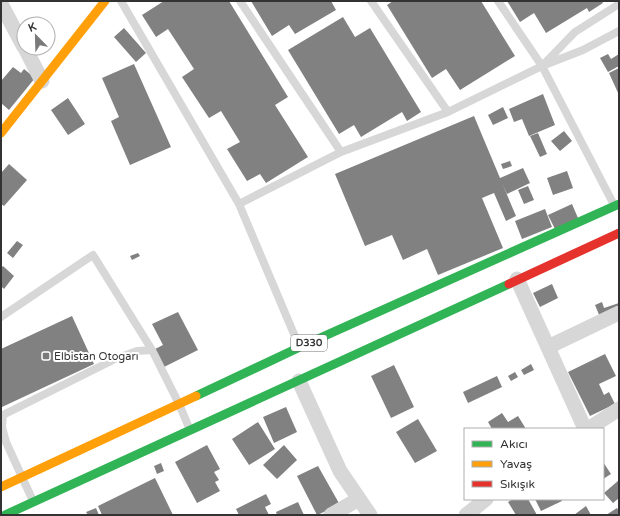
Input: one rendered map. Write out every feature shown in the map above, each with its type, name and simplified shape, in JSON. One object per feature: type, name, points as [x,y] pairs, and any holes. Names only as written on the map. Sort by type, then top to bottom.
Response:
[{"type":"main road","points":[[1,133],[101,2]]},
{"type":"main road","name":"D330","points":[[1,487],[300,347],[618,210]]},
{"type":"main road","name":"D330","points":[[5,515],[619,233]]},
{"type":"street","points":[[1,4],[16,32]]},
{"type":"street","points":[[29,56],[42,81]]},
{"type":"street","points":[[517,279],[587,428]]},
{"type":"street","points":[[548,347],[619,313]]},
{"type":"street","points":[[299,381],[340,471],[370,515]]},
{"type":"street","points":[[589,428],[619,409]]},
{"type":"street","points":[[331,515],[359,499]]},
{"type":"street","points":[[466,515],[485,500]]},
{"type":"lane","points":[[121,1],[239,204],[300,347]]},
{"type":"lane","points":[[240,1],[340,152]]},
{"type":"lane","points":[[371,1],[448,112]]},
{"type":"lane","points":[[498,1],[542,66],[618,210]]},
{"type":"lane","points":[[542,66],[575,32],[618,4]]},
{"type":"lane","points":[[239,204],[340,152],[448,112],[542,66],[582,50],[619,30]]},
{"type":"lane","points":[[1,317],[94,256],[152,350],[180,404],[190,431]]},
{"type":"lane","points":[[34,502],[3,439],[3,415],[115,359],[137,351],[152,350]]},
{"type":"building","points":[[164,1],[229,1],[288,97],[275,105],[308,157],[266,183],[260,174],[247,181],[227,149],[240,142],[221,111],[209,118],[182,77],[194,69],[168,29],[156,37],[142,15]]},
{"type":"building","points":[[251,1],[331,1],[336,10],[295,34],[289,25],[272,36]]},
{"type":"building","points":[[393,1],[481,1],[515,56],[460,90],[446,69],[432,78],[387,5]]},
{"type":"building","points":[[507,1],[602,1],[603,3],[589,12],[587,8],[546,33],[534,13],[520,22]]},
{"type":"building","points":[[343,17],[355,37],[370,28],[421,112],[407,121],[402,112],[361,137],[354,125],[339,134],[288,50]]},
{"type":"building","points":[[124,28],[146,53],[136,62],[114,37]]},
{"type":"building","points":[[608,54],[611,59],[619,54],[619,66],[608,72],[600,58]]},
{"type":"building","points":[[134,64],[171,147],[130,165],[111,121],[119,117],[102,78]]},
{"type":"building","points":[[13,67],[21,73],[24,69],[35,78],[9,110],[1,103],[1,81]]},
{"type":"building","points":[[619,68],[619,95],[609,73]]},
{"type":"building","points":[[543,94],[555,125],[529,136],[522,119],[514,122],[509,109]]},
{"type":"building","points":[[68,98],[85,124],[68,135],[51,110]]},
{"type":"building","points":[[503,107],[508,118],[493,125],[488,115]]},
{"type":"building","points":[[474,116],[500,178],[523,168],[530,183],[507,194],[502,183],[516,216],[506,221],[494,193],[482,198],[503,248],[438,275],[427,249],[403,260],[392,235],[365,246],[335,174]]},
{"type":"building","points":[[564,131],[572,141],[560,151],[551,141]]},
{"type":"building","points":[[538,133],[547,154],[540,157],[530,136]]},
{"type":"building","points":[[510,161],[512,166],[503,169],[501,164]]},
{"type":"building","points":[[9,164],[27,180],[4,206],[1,204],[1,173]]},
{"type":"building","points":[[567,171],[573,188],[553,195],[547,178]]},
{"type":"building","points":[[528,186],[534,200],[524,204],[518,190]]},
{"type":"building","points":[[572,204],[578,218],[555,229],[548,215]]},
{"type":"building","points":[[545,209],[552,227],[522,239],[515,221]]},
{"type":"building","points":[[17,241],[23,245],[13,258],[7,253]]},
{"type":"building","points":[[138,253],[140,256],[132,260],[130,256]]},
{"type":"building","points":[[3,266],[14,276],[4,289],[1,286],[1,268]]},
{"type":"building","points":[[552,284],[558,298],[540,307],[533,293]]},
{"type":"building","points":[[602,302],[604,308],[619,303],[619,309],[600,317],[595,305]]},
{"type":"building","points":[[178,312],[198,350],[164,367],[155,349],[163,345],[152,324]]},
{"type":"building","name":"Elbistan Otogarı","points":[[72,316],[94,364],[2,407],[1,349]]},
{"type":"building","points":[[605,354],[616,376],[599,384],[604,395],[609,392],[615,404],[590,416],[568,372]]},
{"type":"building","points":[[531,364],[534,370],[524,375],[521,370]]},
{"type":"building","points":[[394,365],[414,407],[391,418],[371,376]]},
{"type":"building","points":[[515,372],[518,377],[511,381],[508,376]]},
{"type":"building","points":[[497,376],[502,387],[468,403],[463,392]]},
{"type":"building","points":[[286,407],[297,432],[274,443],[263,417]]},
{"type":"building","points":[[502,413],[508,422],[518,416],[525,428],[491,428],[488,422]]},
{"type":"building","points":[[418,419],[437,451],[415,463],[396,432]]},
{"type":"building","points":[[258,422],[275,449],[249,465],[232,439]]},
{"type":"building","points":[[207,445],[220,469],[214,472],[219,480],[215,482],[220,491],[197,503],[175,462]]},
{"type":"building","points":[[284,445],[297,460],[277,479],[263,465]]},
{"type":"building","points":[[161,463],[164,471],[157,474],[154,466]]},
{"type":"building","points":[[604,464],[611,474],[604,478]]},
{"type":"building","points":[[318,466],[340,505],[317,515],[297,476]]},
{"type":"building","points":[[155,478],[173,515],[102,515],[98,506]]},
{"type":"building","points":[[619,480],[619,498],[613,503],[604,493]]},
{"type":"building","points":[[266,494],[271,504],[265,507],[269,515],[239,515],[236,509]]},
{"type":"building","points":[[511,500],[529,500],[537,515],[516,515],[508,502]]},
{"type":"building","points":[[536,500],[562,500],[562,501],[541,511]]},
{"type":"building","points":[[298,502],[304,515],[277,515],[276,512]]},
{"type":"building","points":[[586,506],[591,515],[574,515]]},
{"type":"building","points":[[96,508],[99,515],[88,515],[86,512]]},
{"type":"building","points":[[617,508],[619,515],[606,515]]},
{"type":"traffic: fast","points":[[196,396],[300,347],[619,204]]},
{"type":"traffic: fast","points":[[5,515],[509,284]]},
{"type":"traffic: slow","points":[[1,133],[105,1]]},
{"type":"traffic: slow","points":[[1,487],[196,396]]},
{"type":"traffic: jam","points":[[509,284],[619,233]]},
{"type":"place","name":"Elbistan Otogarı","points":[[46,356]]}]
